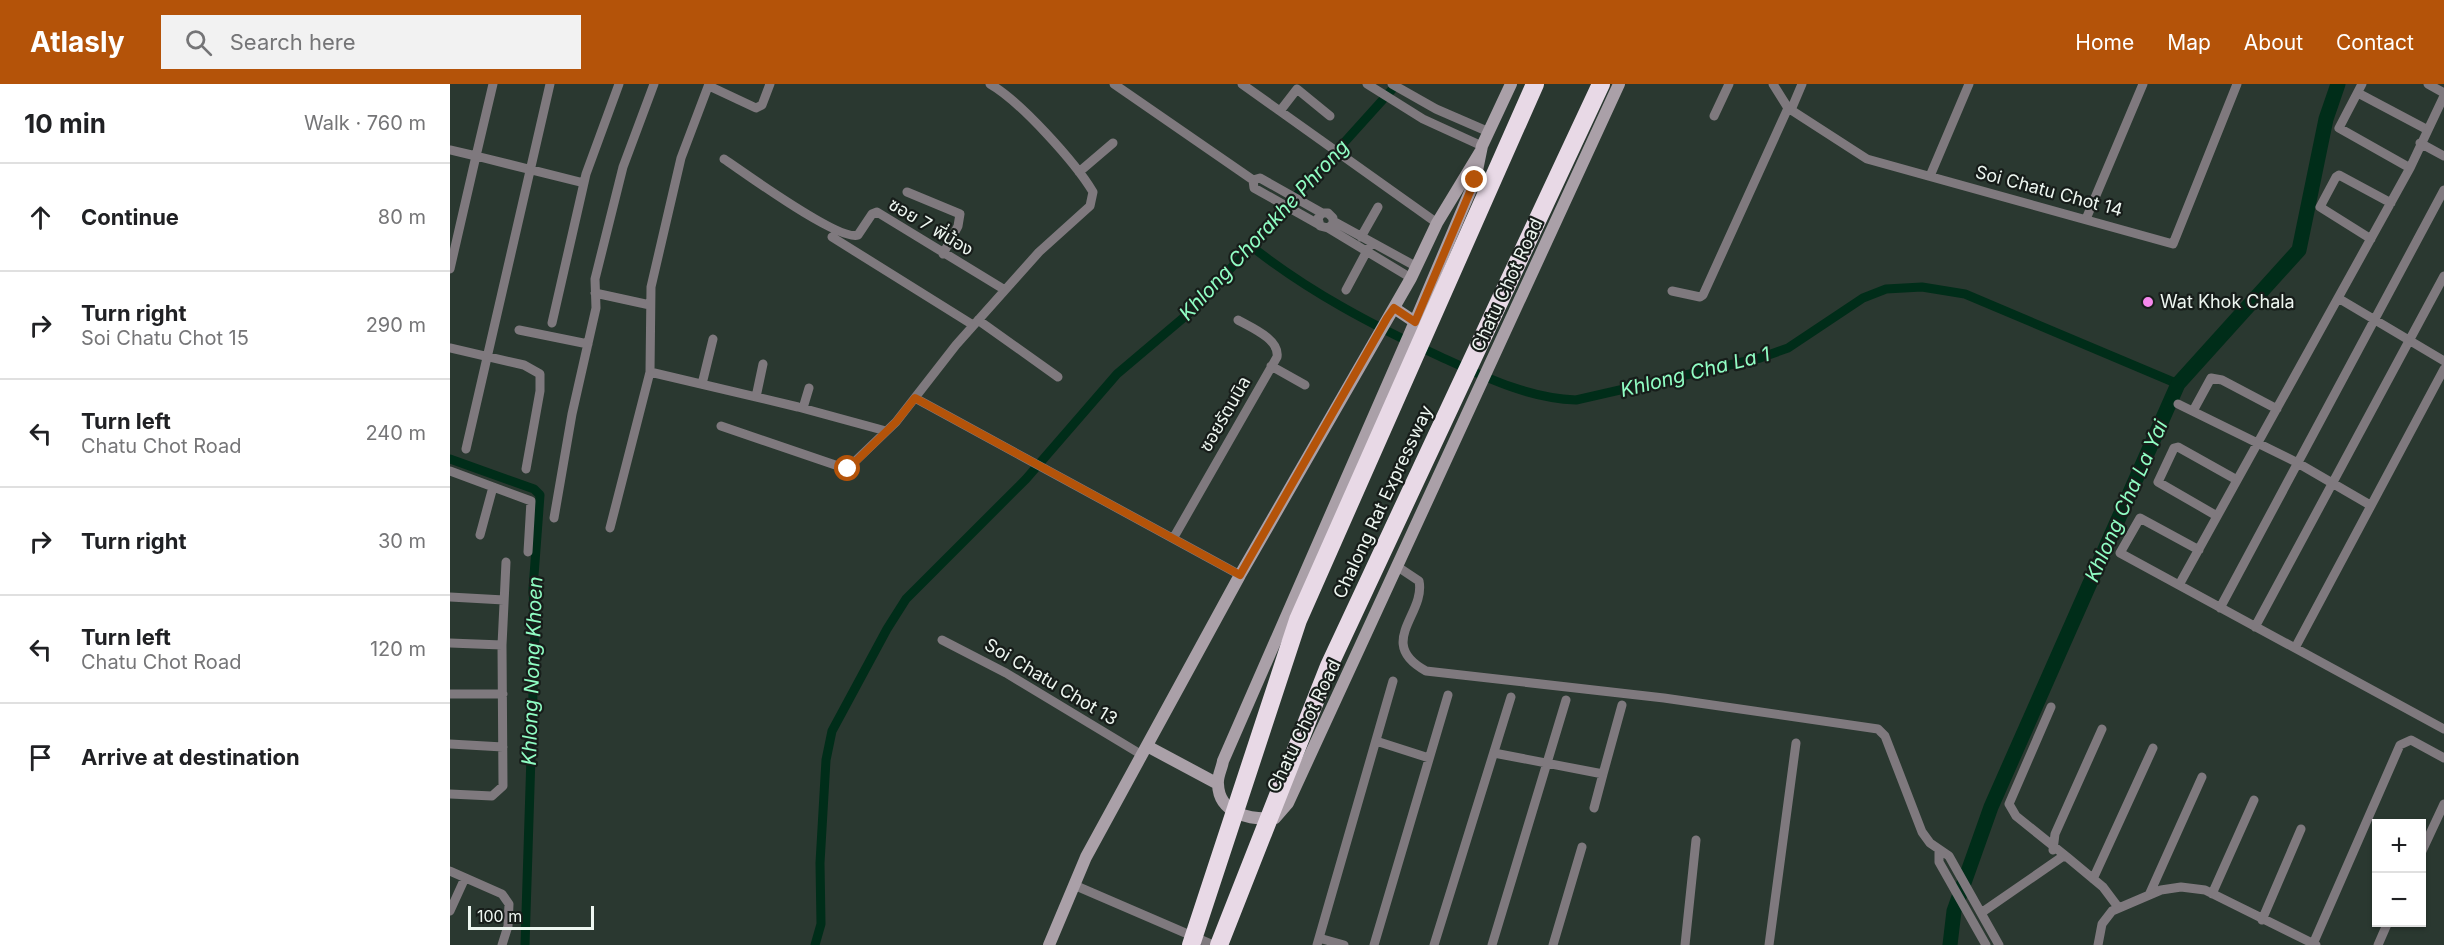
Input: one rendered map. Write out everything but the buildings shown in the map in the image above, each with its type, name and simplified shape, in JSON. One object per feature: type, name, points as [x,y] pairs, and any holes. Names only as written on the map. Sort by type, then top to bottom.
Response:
[{"type":"highway","name":"Chalong Rat Expressway","points":[[1191,945],[1288,647],[1376,445],[1418,328],[1535,84]]},
{"type":"highway","name":"Chalong Rat Expressway","points":[[1219,945],[1329,666],[1600,84]]},
{"type":"street","points":[[450,268],[493,84]]},
{"type":"street","points":[[466,448],[550,84]]},
{"type":"street","points":[[552,323],[584,183],[619,84]]},
{"type":"street","points":[[554,518],[572,414],[596,308],[595,279],[615,194],[654,84]]},
{"type":"street","points":[[610,528],[650,372],[651,287],[681,158],[709,85],[756,108],[762,105],[771,84]]},
{"type":"street","points":[[721,426],[848,469],[886,432],[976,322],[1039,252],[1090,206],[1093,192],[1079,172],[1024,112],[990,84]]},
{"type":"street","points":[[1114,84],[1253,180],[1254,188],[1322,228],[1331,224],[1372,242],[1414,273]]},
{"type":"street","points":[[1242,84],[1437,223]]},
{"type":"street","points":[[1367,84],[1402,108],[1482,149]]},
{"type":"street","points":[[1392,84],[1489,132]]},
{"type":"street","points":[[1049,945],[1086,857],[1240,575],[1414,273],[1437,223],[1482,149],[1511,84]]},
{"type":"street","name":"Chatu Chot Road","points":[[1218,784],[1224,803],[1239,815],[1253,819],[1275,818],[1288,803],[1619,84]]},
{"type":"street","points":[[1714,116],[1729,84]]},
{"type":"street","name":"Soi Chatu Chot 14","points":[[1773,84],[1790,109],[1867,159],[2173,244],[2237,84]]},
{"type":"street","points":[[1672,291],[1701,296],[1802,84]]},
{"type":"street","points":[[1930,176],[1969,84]]},
{"type":"street","points":[[2086,219],[2143,84]]},
{"type":"street","points":[[2179,585],[2410,168],[2444,94],[2428,84]]},
{"type":"street","points":[[2410,168],[2339,128],[2339,123],[2360,88],[2426,129]]},
{"type":"street","points":[[1280,111],[1297,89],[1330,116]]},
{"type":"street","points":[[1079,172],[1113,143]]},
{"type":"street","points":[[2420,143],[2444,156]]},
{"type":"street","points":[[1390,313],[1418,328],[1475,180],[1482,149]]},
{"type":"street","points":[[450,150],[584,183]]},
{"type":"street","name":"ซอย 7 พี่น้อง","points":[[724,159],[821,223],[847,236],[858,235],[872,214],[877,212],[1005,290]]},
{"type":"street","points":[[2371,238],[2320,207],[2336,177],[2339,175],[2391,203]]},
{"type":"street","points":[[1253,180],[1260,178],[1318,211],[1331,215],[1331,224]]},
{"type":"street","points":[[2220,608],[2296,462],[2444,190]]},
{"type":"street","points":[[907,192],[960,214],[958,226],[943,254]]},
{"type":"street","points":[[1361,237],[1378,207]]},
{"type":"street","points":[[1318,211],[1318,224]]},
{"type":"street","points":[[1331,224],[1367,251],[1414,273]]},
{"type":"street","points":[[832,237],[976,322],[1058,377]]},
{"type":"street","points":[[1346,290],[1372,242]]},
{"type":"street","points":[[2255,627],[2444,276]]},
{"type":"street","points":[[595,293],[650,305]]},
{"type":"street","points":[[2338,298],[2444,361]]},
{"type":"street","name":"ซอยรัตนนิล","points":[[1174,537],[1277,357],[1276,348],[1264,335],[1238,320]]},
{"type":"street","points":[[519,330],[588,344]]},
{"type":"street","points":[[702,384],[713,339]]},
{"type":"street","points":[[450,348],[524,365],[540,374],[540,391],[526,469]]},
{"type":"street","points":[[1144,751],[1218,784],[1223,761],[1406,362]]},
{"type":"street","points":[[756,397],[763,364]]},
{"type":"street","points":[[1271,366],[1305,385]]},
{"type":"street","points":[[2295,648],[2444,369]]},
{"type":"street","points":[[650,372],[803,408],[886,432]]},
{"type":"street","points":[[2193,411],[2211,378],[2222,380],[2277,409]]},
{"type":"street","points":[[803,408],[809,388]]},
{"type":"street","points":[[915,398],[1048,468],[1240,575]]},
{"type":"street","points":[[2178,404],[2296,462],[2370,505]]},
{"type":"street","points":[[2217,516],[2158,482],[2174,448],[2178,447],[2237,480]]},
{"type":"street","points":[[450,471],[531,501],[528,552]]},
{"type":"street","points":[[480,536],[493,487]]},
{"type":"street","points":[[2199,550],[2140,518],[2120,553],[2444,729]]},
{"type":"street","points":[[450,794],[484,797],[498,793],[503,786],[502,645],[506,562]]},
{"type":"street","points":[[1398,567],[1419,581],[1420,596],[1405,625],[1404,642],[1413,662],[1426,670],[1710,704],[1878,729],[1885,736],[1922,832],[1939,851],[1948,856],[1999,945]]},
{"type":"street","points":[[450,597],[504,600]]},
{"type":"street","name":"Soi Chatu Chot 13","points":[[942,640],[1006,673],[1144,751]]},
{"type":"street","points":[[450,643],[502,645]]},
{"type":"street","points":[[1344,945],[1318,941],[1393,681]]},
{"type":"street","points":[[450,694],[503,694]]},
{"type":"street","points":[[1374,945],[1448,694]]},
{"type":"street","points":[[1434,945],[1511,697]]},
{"type":"street","points":[[1492,945],[1566,700]]},
{"type":"street","points":[[1594,808],[1622,705]]},
{"type":"street","points":[[2051,707],[2009,804],[2016,816],[2093,879],[2118,907]]},
{"type":"street","points":[[2049,864],[2055,834],[2102,729]]},
{"type":"street","points":[[2087,945],[2098,943],[2102,924],[2118,907],[2161,890],[2181,887],[2199,888],[2314,944],[2400,745],[2410,740],[2444,758]]},
{"type":"street","points":[[1376,741],[1429,758]]},
{"type":"street","points":[[1769,945],[1796,743]]},
{"type":"street","points":[[450,744],[503,747]]},
{"type":"street","points":[[2093,879],[2153,748]]},
{"type":"street","points":[[1494,753],[1603,774]]},
{"type":"street","points":[[2149,895],[2202,777]]},
{"type":"street","points":[[2212,894],[2254,800]]},
{"type":"street","points":[[2426,841],[2444,804]]},
{"type":"street","points":[[2262,920],[2301,830]]},
{"type":"street","points":[[1685,945],[1696,840]]},
{"type":"street","points":[[1553,945],[1582,847]]},
{"type":"street","points":[[1939,851],[1939,862],[1986,945]]},
{"type":"street","points":[[1981,913],[2049,864],[2062,856],[2067,857]]},
{"type":"street","points":[[450,871],[502,894],[509,904],[508,926],[502,945]]},
{"type":"street","points":[[450,911],[465,878]]},
{"type":"street","points":[[1074,885],[1213,945]]},
{"type":"street","points":[[2378,945],[2386,927]]},
{"type":"waterway","name":"Khlong Chorakhe Phrong","points":[[815,945],[821,924],[820,863],[826,760],[832,731],[887,629],[906,599],[1026,479],[1117,374],[1195,308],[1397,84]]},
{"type":"waterway","name":"Khlong Cha La Yai","points":[[1950,945],[1954,911],[1991,807],[2178,384],[2299,250],[2326,119],[2338,84]]},
{"type":"waterway","name":"Khlong Cha La 1","points":[[1251,246],[1319,293],[1391,333],[1490,379],[1523,391],[1558,398],[1576,400],[1760,358],[1788,348],[1863,298],[1886,289],[1922,287],[1965,294],[2178,384]]},
{"type":"waterway","name":"Khlong Nong Khoen","points":[[450,459],[534,489],[540,495],[533,589],[535,630],[525,945]]},
{"type":"place","name":"Wat Khok Chala","points":[[2148,302]]},
{"type":"route","points":[[848,469],[896,422],[915,398],[1048,468],[1240,575],[1387,318],[1394,308],[1415,322],[1475,180]]}]
